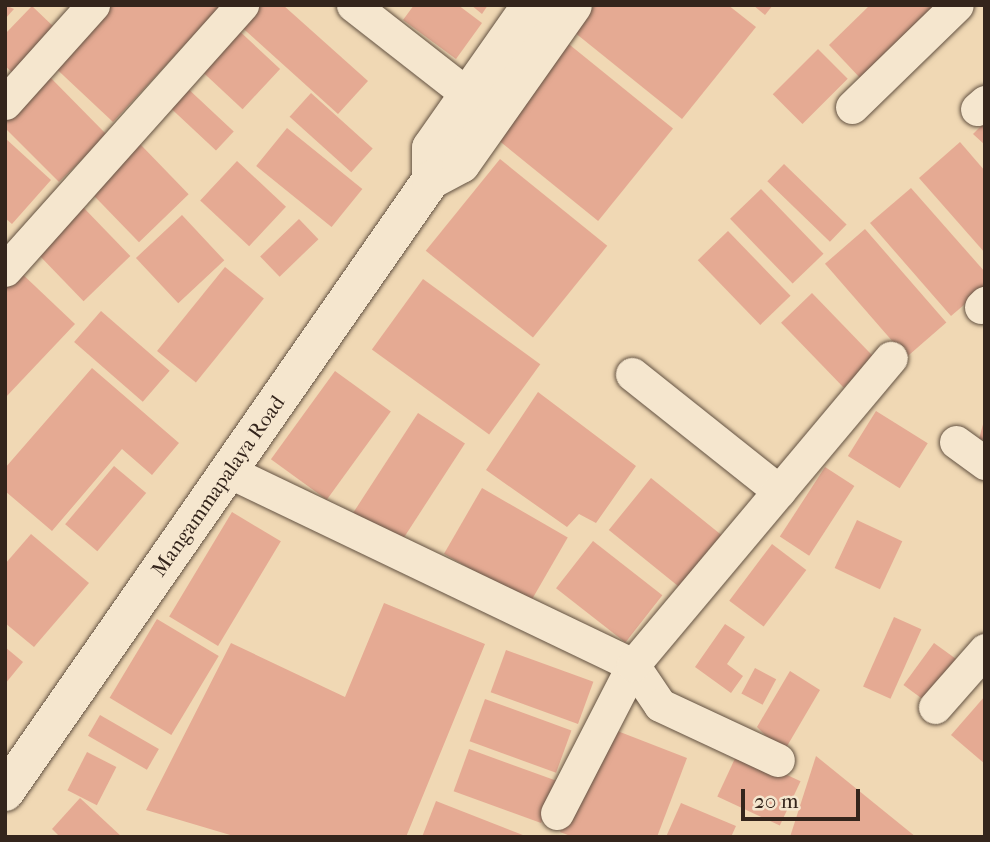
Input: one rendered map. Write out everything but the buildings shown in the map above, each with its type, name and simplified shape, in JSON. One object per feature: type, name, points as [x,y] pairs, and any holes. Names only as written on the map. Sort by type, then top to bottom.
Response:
[{"type":"main road","points":[[430,180],[430,148],[531,5]]},
{"type":"main road","name":"Mangammapalaya Road","points":[[5,792],[430,180],[461,163],[573,5]]},
{"type":"street","points":[[5,103],[93,5]]},
{"type":"street","points":[[5,270],[242,5]]},
{"type":"street","points":[[353,5],[468,95]]},
{"type":"street","points":[[852,107],[957,5]]},
{"type":"street","points":[[557,813],[633,665],[891,358]]},
{"type":"street","points":[[632,374],[779,491]]},
{"type":"street","points":[[956,442],[985,463]]},
{"type":"street","points":[[228,471],[633,665],[660,705],[778,760]]},
{"type":"street","points":[[934,707],[985,650]]}]
